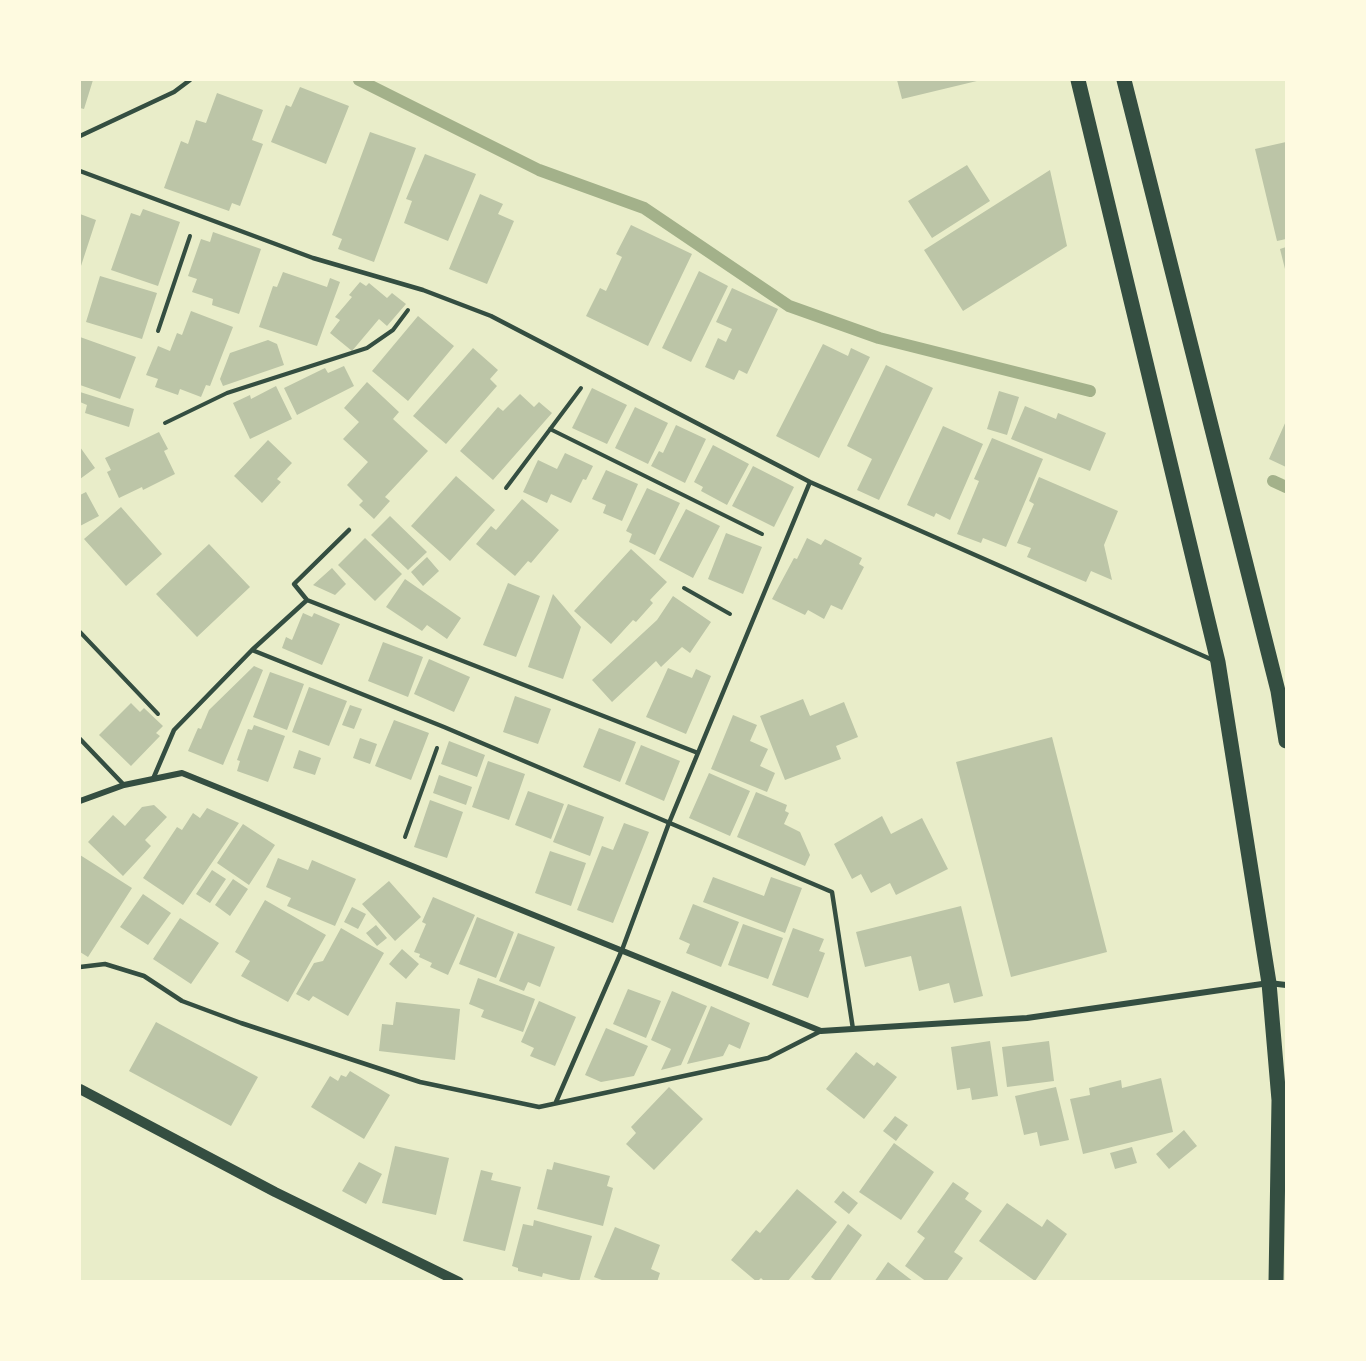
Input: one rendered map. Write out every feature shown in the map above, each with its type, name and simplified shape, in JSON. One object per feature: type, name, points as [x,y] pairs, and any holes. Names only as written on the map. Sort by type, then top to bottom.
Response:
[{"type":"main road","points":[[1078,80],[1218,662],[1269,983],[1279,1100],[1276,1281]]},
{"type":"main road","points":[[1124,80],[1282,692],[1287,741]]},
{"type":"street","points":[[80,801],[124,785],[182,773],[821,1031],[1027,1018],[1269,983],[1287,985]]},
{"type":"street","points":[[80,1089],[275,1192],[459,1281]]},
{"type":"lane","points":[[80,136],[174,92],[190,80]]},
{"type":"lane","points":[[80,171],[313,258],[423,290],[491,316],[810,482],[1218,662]]},
{"type":"lane","points":[[556,1102],[622,950],[669,823],[810,482]]},
{"type":"lane","points":[[349,530],[294,584],[307,600],[699,753]]},
{"type":"lane","points":[[153,779],[174,730],[252,650],[307,600]]},
{"type":"lane","points":[[252,650],[444,728],[831,892],[854,1029]]},
{"type":"lane","points":[[80,739],[124,785]]},
{"type":"lane","points":[[80,967],[105,964],[144,976],[182,1001],[241,1023],[420,1082],[539,1107],[768,1058],[821,1031]]},
{"type":"path","points":[[158,331],[197,215]]},
{"type":"path","points":[[165,423],[227,393],[367,348],[393,330],[423,290]]},
{"type":"path","points":[[506,488],[595,370]]},
{"type":"path","points":[[550,429],[784,545]]},
{"type":"path","points":[[684,588],[751,626]]},
{"type":"path","points":[[80,632],[174,730]]},
{"type":"path","points":[[397,859],[444,728]]},
{"type":"building","points":[[80,80],[93,80],[84,109],[80,108]]},
{"type":"building","points":[[897,80],[981,80],[902,99]]},
{"type":"building","points":[[300,87],[349,106],[326,164],[271,142],[286,105],[291,107]]},
{"type":"building","points":[[217,93],[263,110],[252,140],[263,144],[240,206],[232,203],[229,211],[164,188],[181,141],[188,144],[196,120],[206,123]]},
{"type":"building","points":[[370,132],[416,148],[374,262],[338,249],[342,239],[332,235]]},
{"type":"building","points":[[1286,142],[1286,239],[1277,241],[1255,149]]},
{"type":"building","points":[[425,154],[476,174],[448,241],[404,223],[412,201],[406,199]]},
{"type":"building","points":[[967,165],[990,201],[932,238],[908,201]]},
{"type":"building","points":[[1050,170],[1067,246],[963,311],[924,250]]},
{"type":"building","points":[[480,194],[503,204],[498,214],[514,221],[487,284],[449,269]]},
{"type":"building","points":[[143,209],[180,222],[158,286],[111,270],[131,213],[140,216]]},
{"type":"building","points":[[80,214],[96,220],[80,269]]},
{"type":"building","points":[[631,225],[692,254],[648,346],[586,316],[600,288],[606,291],[622,257],[616,254]]},
{"type":"building","points":[[213,232],[261,249],[239,314],[212,305],[213,299],[192,292],[197,279],[188,276],[201,239],[210,242]]},
{"type":"building","points":[[1286,247],[1286,273],[1280,249]]},
{"type":"building","points":[[699,271],[728,286],[691,362],[662,348]]},
{"type":"building","points":[[283,272],[327,287],[330,278],[340,282],[317,346],[259,327],[273,286],[277,287]]},
{"type":"building","points":[[100,276],[157,293],[142,339],[86,322]]},
{"type":"building","points":[[360,282],[366,286],[369,283],[387,298],[392,293],[406,304],[387,326],[379,319],[352,351],[330,333],[340,320],[335,317],[352,297],[349,295]]},
{"type":"building","points":[[732,288],[778,309],[747,374],[739,370],[734,380],[705,367],[718,338],[726,342],[732,329],[716,322]]},
{"type":"building","points":[[191,311],[233,327],[210,386],[206,385],[201,397],[180,389],[178,395],[155,387],[158,379],[146,375],[158,346],[170,351],[177,333],[182,335]]},
{"type":"building","points":[[418,316],[454,346],[408,401],[372,371]]},
{"type":"building","points":[[80,337],[136,357],[120,399],[80,385]]},
{"type":"building","points":[[268,340],[277,344],[284,365],[223,386],[220,379],[230,353]]},
{"type":"building","points":[[823,344],[848,356],[851,348],[870,357],[819,458],[776,436]]},
{"type":"building","points":[[473,348],[498,370],[490,379],[497,386],[446,444],[413,416]]},
{"type":"building","points":[[886,365],[933,388],[879,500],[857,490],[872,459],[847,446]]},
{"type":"building","points":[[344,366],[354,386],[297,415],[284,388],[325,368],[328,373]]},
{"type":"building","points":[[367,382],[399,412],[393,419],[428,451],[385,497],[390,501],[374,519],[359,505],[363,501],[347,485],[368,462],[343,439],[359,422],[344,408]]},
{"type":"building","points":[[276,386],[292,419],[250,439],[233,403],[250,395],[251,399]]},
{"type":"building","points":[[592,388],[627,405],[607,444],[572,428]]},
{"type":"building","points":[[999,391],[1019,397],[1007,435],[987,429]]},
{"type":"building","points":[[80,392],[134,409],[129,427],[85,413],[87,405],[80,402]]},
{"type":"building","points":[[520,394],[534,407],[539,402],[552,413],[493,480],[460,451],[498,407],[503,411]]},
{"type":"building","points":[[1025,406],[1056,419],[1058,413],[1106,433],[1090,471],[1011,439]]},
{"type":"building","points":[[635,407],[668,423],[648,464],[615,448]]},
{"type":"building","points":[[1286,421],[1286,467],[1269,459]]},
{"type":"building","points":[[676,425],[706,439],[685,483],[651,466],[659,451],[663,453]]},
{"type":"building","points":[[943,426],[983,444],[950,520],[936,513],[934,517],[907,505]]},
{"type":"building","points":[[159,432],[168,449],[164,451],[175,474],[143,490],[142,487],[119,498],[107,472],[111,470],[105,458]]},
{"type":"building","points":[[992,438],[1043,459],[1006,547],[983,538],[981,543],[957,534],[979,481],[974,479]]},
{"type":"building","points":[[268,440],[292,463],[277,479],[281,482],[262,503],[234,476]]},
{"type":"building","points":[[713,445],[749,464],[727,505],[701,491],[703,487],[694,482]]},
{"type":"building","points":[[80,447],[95,468],[80,479]]},
{"type":"building","points":[[565,453],[593,466],[586,480],[583,479],[571,503],[551,494],[547,503],[523,492],[538,460],[557,469]]},
{"type":"building","points":[[753,466],[794,487],[774,527],[732,506]]},
{"type":"building","points":[[606,470],[638,484],[622,521],[603,513],[606,505],[592,499]]},
{"type":"building","points":[[456,476],[495,510],[450,561],[411,526]]},
{"type":"building","points":[[1039,477],[1118,511],[1104,545],[1112,580],[1091,571],[1086,582],[1027,557],[1031,548],[1017,543],[1034,504],[1029,501]]},
{"type":"building","points":[[647,488],[680,503],[655,555],[629,542],[632,534],[626,531]]},
{"type":"building","points":[[86,492],[99,516],[80,526],[80,495]]},
{"type":"building","points":[[522,499],[559,530],[531,563],[528,561],[515,576],[476,544],[491,526],[496,530]]},
{"type":"building","points":[[121,507],[162,554],[126,586],[84,539]]},
{"type":"building","points":[[686,509],[720,526],[693,578],[659,560]]},
{"type":"building","points":[[390,516],[427,552],[408,570],[371,535]]},
{"type":"building","points":[[726,533],[762,547],[743,594],[708,579]]},
{"type":"building","points":[[365,538],[402,574],[375,601],[338,565]]},
{"type":"building","points":[[807,538],[821,545],[825,539],[862,558],[859,564],[864,567],[842,610],[831,605],[824,619],[808,610],[805,615],[772,599]]},
{"type":"building","points":[[209,544],[250,587],[197,637],[156,594]]},
{"type":"building","points":[[631,549],[667,582],[650,600],[653,603],[636,622],[633,620],[611,644],[574,611]]},
{"type":"building","points":[[427,557],[439,571],[423,586],[411,572]]},
{"type":"building","points":[[332,568],[346,584],[335,595],[313,585]]},
{"type":"building","points":[[405,579],[461,618],[447,639],[427,625],[422,631],[386,607]]},
{"type":"building","points":[[508,583],[540,596],[516,657],[483,645]]},
{"type":"building","points":[[553,594],[581,627],[563,679],[528,667]]},
{"type":"building","points":[[673,596],[711,622],[690,653],[682,647],[661,667],[656,661],[612,702],[592,680],[657,620]]},
{"type":"building","points":[[303,613],[312,617],[314,613],[340,624],[322,665],[282,648],[286,637],[292,640]]},
{"type":"building","points":[[383,642],[423,657],[408,697],[368,681]]},
{"type":"building","points":[[429,659],[470,677],[454,712],[414,694]]},
{"type":"building","points":[[254,666],[263,670],[223,765],[188,751],[209,710]]},
{"type":"building","points":[[668,668],[692,678],[696,669],[711,676],[686,734],[646,717]]},
{"type":"building","points":[[270,672],[304,684],[287,730],[253,717]]},
{"type":"building","points":[[309,687],[347,701],[329,746],[292,732]]},
{"type":"building","points":[[515,696],[551,709],[538,744],[503,732]]},
{"type":"building","points":[[803,699],[810,716],[844,702],[858,737],[836,746],[841,759],[785,780],[760,716]]},
{"type":"building","points":[[131,703],[140,712],[144,708],[163,726],[156,733],[160,736],[131,766],[99,735]]},
{"type":"building","points":[[350,705],[362,709],[354,729],[342,725]]},
{"type":"building","points":[[733,715],[757,725],[750,741],[768,749],[760,766],[775,773],[767,792],[711,769]]},
{"type":"building","points":[[394,720],[429,733],[411,780],[375,766]]},
{"type":"building","points":[[254,725],[285,736],[268,782],[237,771],[240,761],[237,760],[248,729],[252,730]]},
{"type":"building","points":[[599,728],[636,742],[620,782],[583,767]]},
{"type":"building","points":[[1052,737],[1107,952],[1011,977],[956,762]]},
{"type":"building","points":[[360,738],[377,744],[370,764],[353,758]]},
{"type":"building","points":[[449,741],[485,755],[477,777],[441,764]]},
{"type":"building","points":[[641,745],[680,761],[664,801],[625,784]]},
{"type":"building","points":[[299,750],[321,758],[315,775],[293,768]]},
{"type":"building","points":[[488,761],[525,774],[509,820],[472,807]]},
{"type":"building","points":[[709,773],[750,791],[730,836],[689,818]]},
{"type":"building","points":[[439,775],[472,787],[466,805],[433,793]]},
{"type":"building","points":[[528,791],[564,804],[551,839],[515,825]]},
{"type":"building","points":[[756,792],[787,805],[785,811],[789,813],[784,824],[800,832],[810,855],[805,866],[737,837]]},
{"type":"building","points":[[430,800],[463,812],[447,858],[414,847]]},
{"type":"building","points":[[568,804],[604,817],[590,856],[553,842]]},
{"type":"building","points":[[154,805],[167,817],[145,840],[151,846],[123,876],[88,842],[113,815],[125,826],[142,807]]},
{"type":"building","points":[[207,808],[239,823],[183,905],[143,878],[177,827],[182,830],[193,813],[200,818]]},
{"type":"building","points":[[882,816],[891,834],[922,818],[948,869],[896,895],[890,883],[871,893],[861,874],[852,879],[834,844]]},
{"type":"building","points":[[624,823],[649,832],[613,923],[577,910],[602,846],[613,850]]},
{"type":"building","points":[[243,824],[275,845],[249,885],[217,863]]},
{"type":"building","points":[[550,851],[586,863],[571,906],[535,893]]},
{"type":"building","points":[[80,855],[132,888],[88,957],[80,952]]},
{"type":"building","points":[[278,858],[308,870],[312,860],[356,879],[335,926],[287,906],[291,898],[266,887]]},
{"type":"building","points":[[212,870],[226,879],[210,903],[196,894]]},
{"type":"building","points":[[713,877],[764,896],[771,877],[802,888],[785,933],[703,902]]},
{"type":"building","points":[[233,879],[248,889],[230,916],[215,905]]},
{"type":"building","points":[[389,881],[421,917],[395,941],[362,904]]},
{"type":"building","points":[[143,894],[171,913],[148,945],[120,927]]},
{"type":"building","points":[[433,897],[475,915],[448,975],[430,967],[432,963],[414,952],[426,924],[422,922]]},
{"type":"building","points":[[265,900],[326,935],[288,1002],[241,976],[250,961],[235,952]]},
{"type":"building","points":[[693,904],[739,922],[721,967],[686,953],[690,944],[679,939]]},
{"type":"building","points":[[961,906],[983,996],[954,1003],[949,983],[919,991],[911,956],[865,967],[856,932]]},
{"type":"building","points":[[352,907],[366,914],[358,929],[344,922]]},
{"type":"building","points":[[477,917],[514,932],[496,978],[459,964]]},
{"type":"building","points":[[180,918],[219,943],[191,984],[153,959]]},
{"type":"building","points":[[743,924],[783,938],[768,979],[728,965]]},
{"type":"building","points":[[376,925],[387,938],[377,946],[366,933]]},
{"type":"building","points":[[341,928],[384,953],[348,1016],[313,996],[309,1001],[296,994],[314,963],[323,961]]},
{"type":"building","points":[[793,928],[824,939],[819,951],[825,953],[808,998],[772,985]]},
{"type":"building","points":[[518,933],[555,947],[540,987],[528,982],[524,991],[499,981]]},
{"type":"building","points":[[402,949],[419,964],[406,979],[389,964]]},
{"type":"building","points":[[478,978],[535,999],[523,1032],[481,1017],[484,1010],[469,1004]]},
{"type":"building","points":[[628,989],[661,1001],[646,1038],[613,1024]]},
{"type":"building","points":[[672,991],[707,1006],[681,1065],[661,1070],[671,1049],[651,1040]]},
{"type":"building","points":[[539,1001],[576,1017],[555,1066],[530,1056],[534,1048],[521,1042]]},
{"type":"building","points":[[396,1002],[460,1009],[455,1060],[379,1051],[382,1024],[393,1025]]},
{"type":"building","points":[[711,1006],[750,1023],[740,1049],[729,1044],[723,1056],[687,1064]]},
{"type":"building","points":[[156,1022],[258,1077],[231,1126],[129,1071]]},
{"type":"building","points":[[606,1028],[648,1046],[634,1076],[601,1082],[585,1075]]},
{"type":"building","points":[[990,1041],[998,1096],[972,1100],[970,1088],[957,1090],[951,1047]]},
{"type":"building","points":[[1049,1041],[1054,1081],[1007,1087],[1002,1047]]},
{"type":"building","points":[[856,1052],[874,1066],[877,1062],[897,1077],[864,1119],[826,1089]]},
{"type":"building","points":[[350,1071],[390,1095],[364,1139],[311,1107],[330,1076],[338,1081],[341,1075],[346,1077]]},
{"type":"building","points":[[1161,1078],[1173,1132],[1083,1154],[1070,1099],[1090,1095],[1089,1088],[1121,1080],[1122,1088]]},
{"type":"building","points":[[669,1087],[703,1119],[654,1170],[626,1144],[636,1133],[631,1127]]},
{"type":"building","points":[[1056,1087],[1069,1140],[1040,1146],[1037,1132],[1024,1135],[1015,1096]]},
{"type":"building","points":[[895,1116],[908,1125],[896,1141],[883,1131]]},
{"type":"building","points":[[1184,1130],[1197,1146],[1169,1169],[1156,1154]]},
{"type":"building","points":[[894,1143],[934,1172],[901,1220],[859,1192]]},
{"type":"building","points":[[395,1146],[449,1158],[436,1215],[382,1203]]},
{"type":"building","points":[[1132,1147],[1137,1163],[1115,1169],[1110,1153]]},
{"type":"building","points":[[359,1162],[382,1174],[366,1204],[342,1191]]},
{"type":"building","points":[[554,1162],[610,1176],[607,1186],[613,1188],[603,1226],[537,1209],[547,1169],[552,1170]]},
{"type":"building","points":[[481,1170],[493,1173],[491,1180],[521,1187],[505,1251],[463,1241]]},
{"type":"building","points":[[953,1182],[969,1193],[965,1199],[982,1211],[954,1252],[963,1258],[946,1282],[927,1282],[905,1266],[925,1238],[917,1232]]},
{"type":"building","points":[[797,1189],[837,1222],[787,1282],[765,1282],[761,1278],[757,1282],[731,1260],[756,1230],[760,1233]]},
{"type":"building","points":[[843,1191],[858,1203],[849,1214],[834,1202]]},
{"type":"building","points":[[1007,1203],[1042,1227],[1047,1219],[1067,1234],[1035,1281],[979,1241]]},
{"type":"building","points":[[534,1220],[592,1236],[579,1282],[543,1273],[542,1277],[518,1271],[518,1268],[512,1266],[523,1224],[533,1226]]},
{"type":"building","points":[[848,1224],[862,1235],[829,1282],[818,1282],[811,1277]]},
{"type":"building","points":[[615,1227],[660,1245],[651,1269],[660,1273],[657,1282],[607,1282],[594,1277]]},
{"type":"building","points":[[888,1262],[914,1282],[874,1282]]},
{"type":"waterway","points":[[359,80],[539,170],[644,208],[789,306],[879,338],[1090,391]]},
{"type":"waterway","points":[[1273,481],[1286,487]]}]
